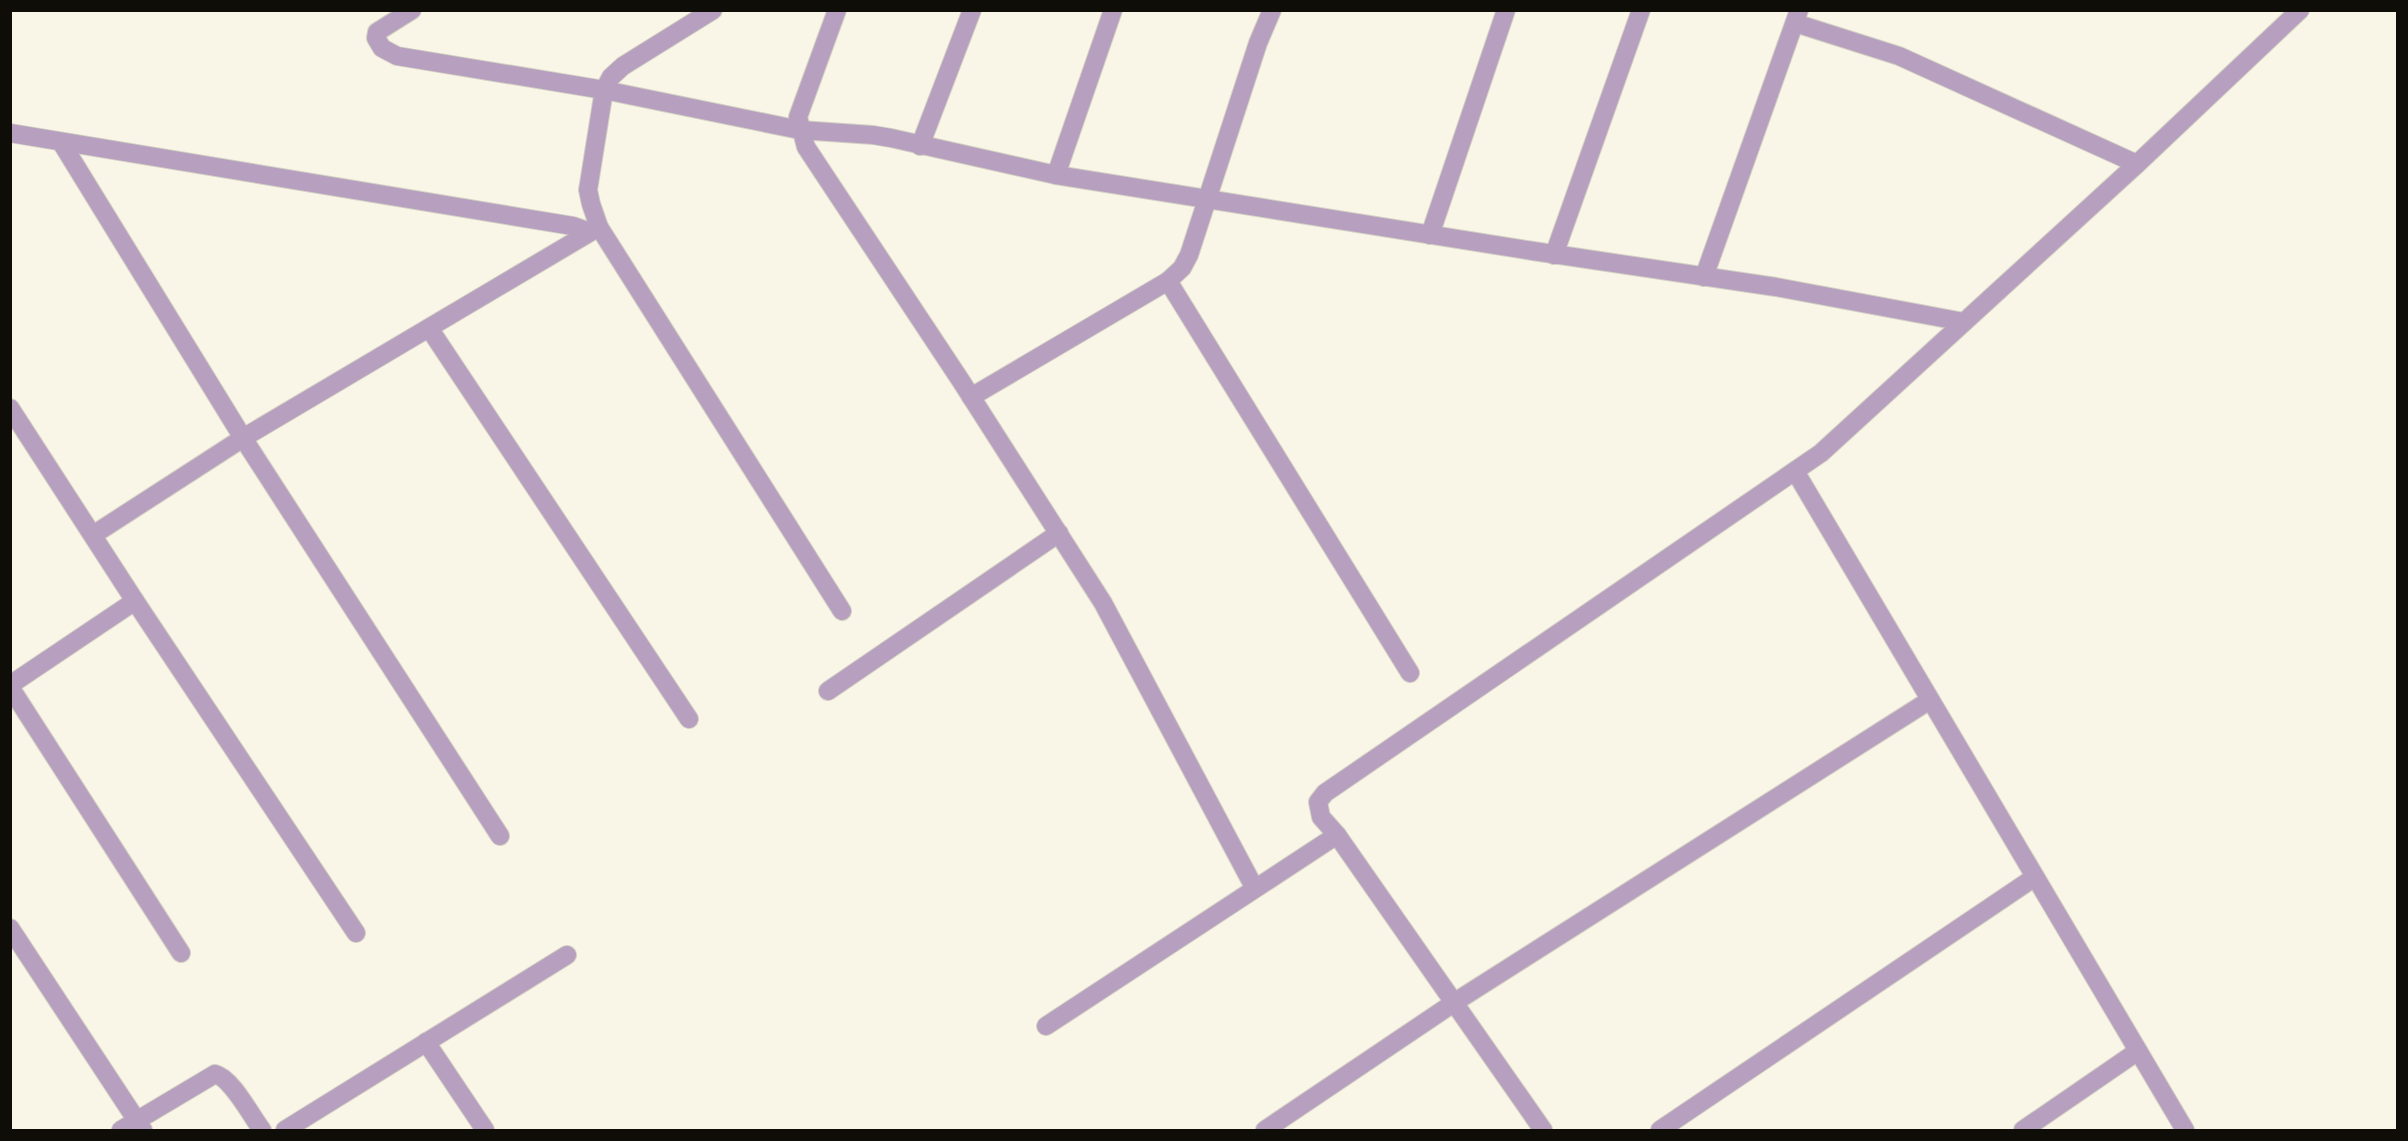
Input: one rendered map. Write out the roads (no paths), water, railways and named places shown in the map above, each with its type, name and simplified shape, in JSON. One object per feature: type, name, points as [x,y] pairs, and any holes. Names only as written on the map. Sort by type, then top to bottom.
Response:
[{"type":"street","points":[[412,10],[377,32],[376,38],[382,48],[397,56],[604,90],[801,130],[873,135],[1056,175],[1554,255],[1776,287],[1965,322]]},
{"type":"street","points":[[713,10],[623,66],[611,78],[604,90],[588,190],[594,230],[842,611]]},
{"type":"street","points":[[837,10],[798,117],[806,147],[1104,603],[1254,887]]},
{"type":"street","points":[[920,146],[972,10]]},
{"type":"street","points":[[1056,175],[1113,10]]},
{"type":"street","points":[[971,397],[1168,281],[1182,268],[1189,255],[1258,43],[1272,10]]},
{"type":"street","points":[[1430,235],[1506,10]]},
{"type":"street","points":[[1554,255],[1641,10]]},
{"type":"street","points":[[1543,1131],[1455,1002],[1321,817],[1318,802],[1325,793],[1821,453],[2137,164],[2300,10]]},
{"type":"street","points":[[1704,277],[1797,16],[1899,56],[2137,164]]},
{"type":"street","points":[[10,133],[594,230]]},
{"type":"street","points":[[61,142],[243,438],[500,836]]},
{"type":"street","points":[[93,535],[243,438],[594,230]]},
{"type":"street","points":[[1168,281],[1410,672]]},
{"type":"street","points":[[429,328],[689,719]]},
{"type":"street","points":[[10,408],[135,602],[356,933]]},
{"type":"street","points":[[1795,471],[2185,1131]]},
{"type":"street","points":[[828,691],[1059,533]]},
{"type":"street","points":[[135,602],[10,686],[182,953]]},
{"type":"street","points":[[1265,1131],[1455,1002],[1930,700]]},
{"type":"street","points":[[1046,1026],[1336,835]]},
{"type":"street","points":[[1660,1131],[2035,877]]},
{"type":"street","points":[[10,928],[140,1126]]},
{"type":"street","points":[[285,1131],[567,955]]},
{"type":"street","points":[[426,1042],[485,1131]]},
{"type":"street","points":[[2023,1131],[2138,1051]]},
{"type":"street","points":[[121,1131],[140,1126],[215,1074],[231,1084],[262,1131]]}]
